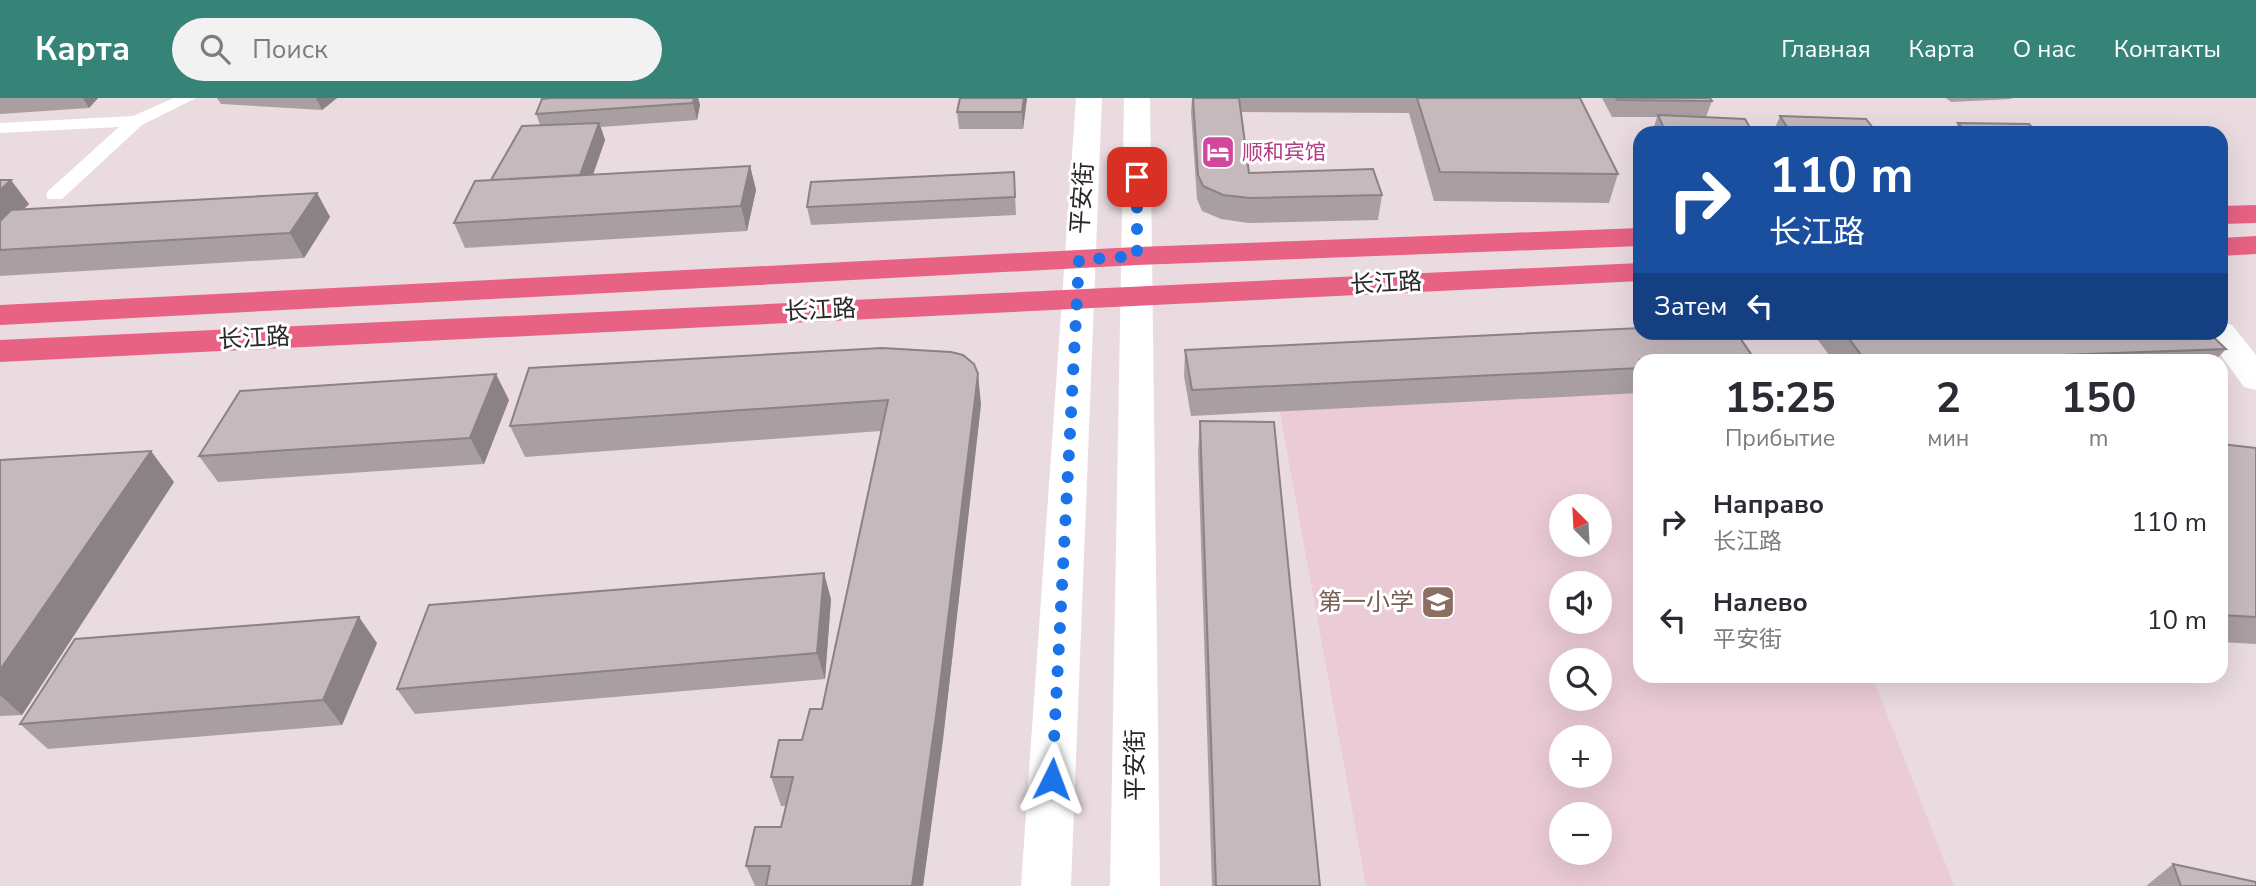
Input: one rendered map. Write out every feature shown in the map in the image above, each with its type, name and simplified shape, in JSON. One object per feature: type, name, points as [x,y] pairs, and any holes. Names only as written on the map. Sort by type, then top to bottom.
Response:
[{"type":"main road","name":"平安街","points":[[1046,886],[1088,98]]},
{"type":"main road","name":"平安街","points":[[1135,886],[1137,98]]},
{"type":"main road","points":[[2228,215],[2256,214]]},
{"type":"main road","name":"长江路","points":[[0,315],[1137,256],[1633,237]]},
{"type":"main road","points":[[2228,247],[2256,246]]},
{"type":"main road","name":"长江路","points":[[0,351],[1136,294],[1633,272]]},
{"type":"main road","points":[[2226,340],[2256,379]]},
{"type":"lane","points":[[55,195],[136,121],[188,98]]},
{"type":"lane","points":[[0,128],[136,121]]},
{"type":"shaded area","name":"第一小学","points":[[1270,358],[1633,360],[1633,683],[1875,683],[1954,886],[1366,886]]},
{"type":"building","points":[[694,98],[693,103],[536,114],[542,99]]},
{"type":"building","points":[[960,98],[1024,98],[1022,112],[957,112]]},
{"type":"building","points":[[1193,98],[1239,98],[1249,173],[1373,169],[1382,195],[1250,198],[1223,195],[1203,186],[1198,175]]},
{"type":"building","points":[[1417,98],[1580,98],[1618,174],[1440,172]]},
{"type":"building","points":[[1616,98],[1710,98],[1712,101],[1617,100]]},
{"type":"building","points":[[1658,115],[1745,119],[1749,126],[1663,126]]},
{"type":"building","points":[[1780,116],[1866,119],[1872,126],[1786,126]]},
{"type":"building","points":[[599,123],[580,175],[491,180],[522,126]]},
{"type":"building","points":[[1958,123],[2031,126],[1961,126]]},
{"type":"building","points":[[750,166],[741,206],[454,223],[475,181]]},
{"type":"building","points":[[1014,172],[1015,197],[807,207],[811,182]]},
{"type":"building","points":[[0,180],[11,180],[0,190]]},
{"type":"building","points":[[317,193],[290,233],[0,250],[0,221],[11,210]]},
{"type":"building","points":[[1633,328],[1633,340],[1741,340],[1751,354],[1633,354],[1633,368],[1192,390],[1185,350]]},
{"type":"building","points":[[1850,340],[2216,340],[2226,349],[2087,354],[1860,354]]},
{"type":"building","points":[[882,348],[963,355],[974,364],[978,374],[937,709],[912,886],[766,886],[770,866],[746,866],[755,827],[781,827],[793,777],[771,777],[779,740],[802,740],[810,709],[822,709],[888,400],[510,426],[529,368]]},
{"type":"building","points":[[496,374],[470,438],[199,456],[240,391]]},
{"type":"building","points":[[1200,421],[1274,422],[1320,886],[1216,886]]},
{"type":"building","points":[[2228,445],[2256,448],[2256,617],[2228,615]]},
{"type":"building","points":[[151,451],[0,670],[0,460]]},
{"type":"building","points":[[824,573],[817,653],[397,689],[429,605]]},
{"type":"building","points":[[359,617],[323,700],[20,724],[75,639]]},
{"type":"building","points":[[2173,864],[2256,882],[2256,886],[2181,886]]},
{"type":"place","name":"顺和宾馆","points":[[1218,152]]},
{"type":"place","name":"第一小学","points":[[1438,602]]},
{"type":"route","points":[[1052,779],[1079,260],[1137,256],[1137,177]]}]
